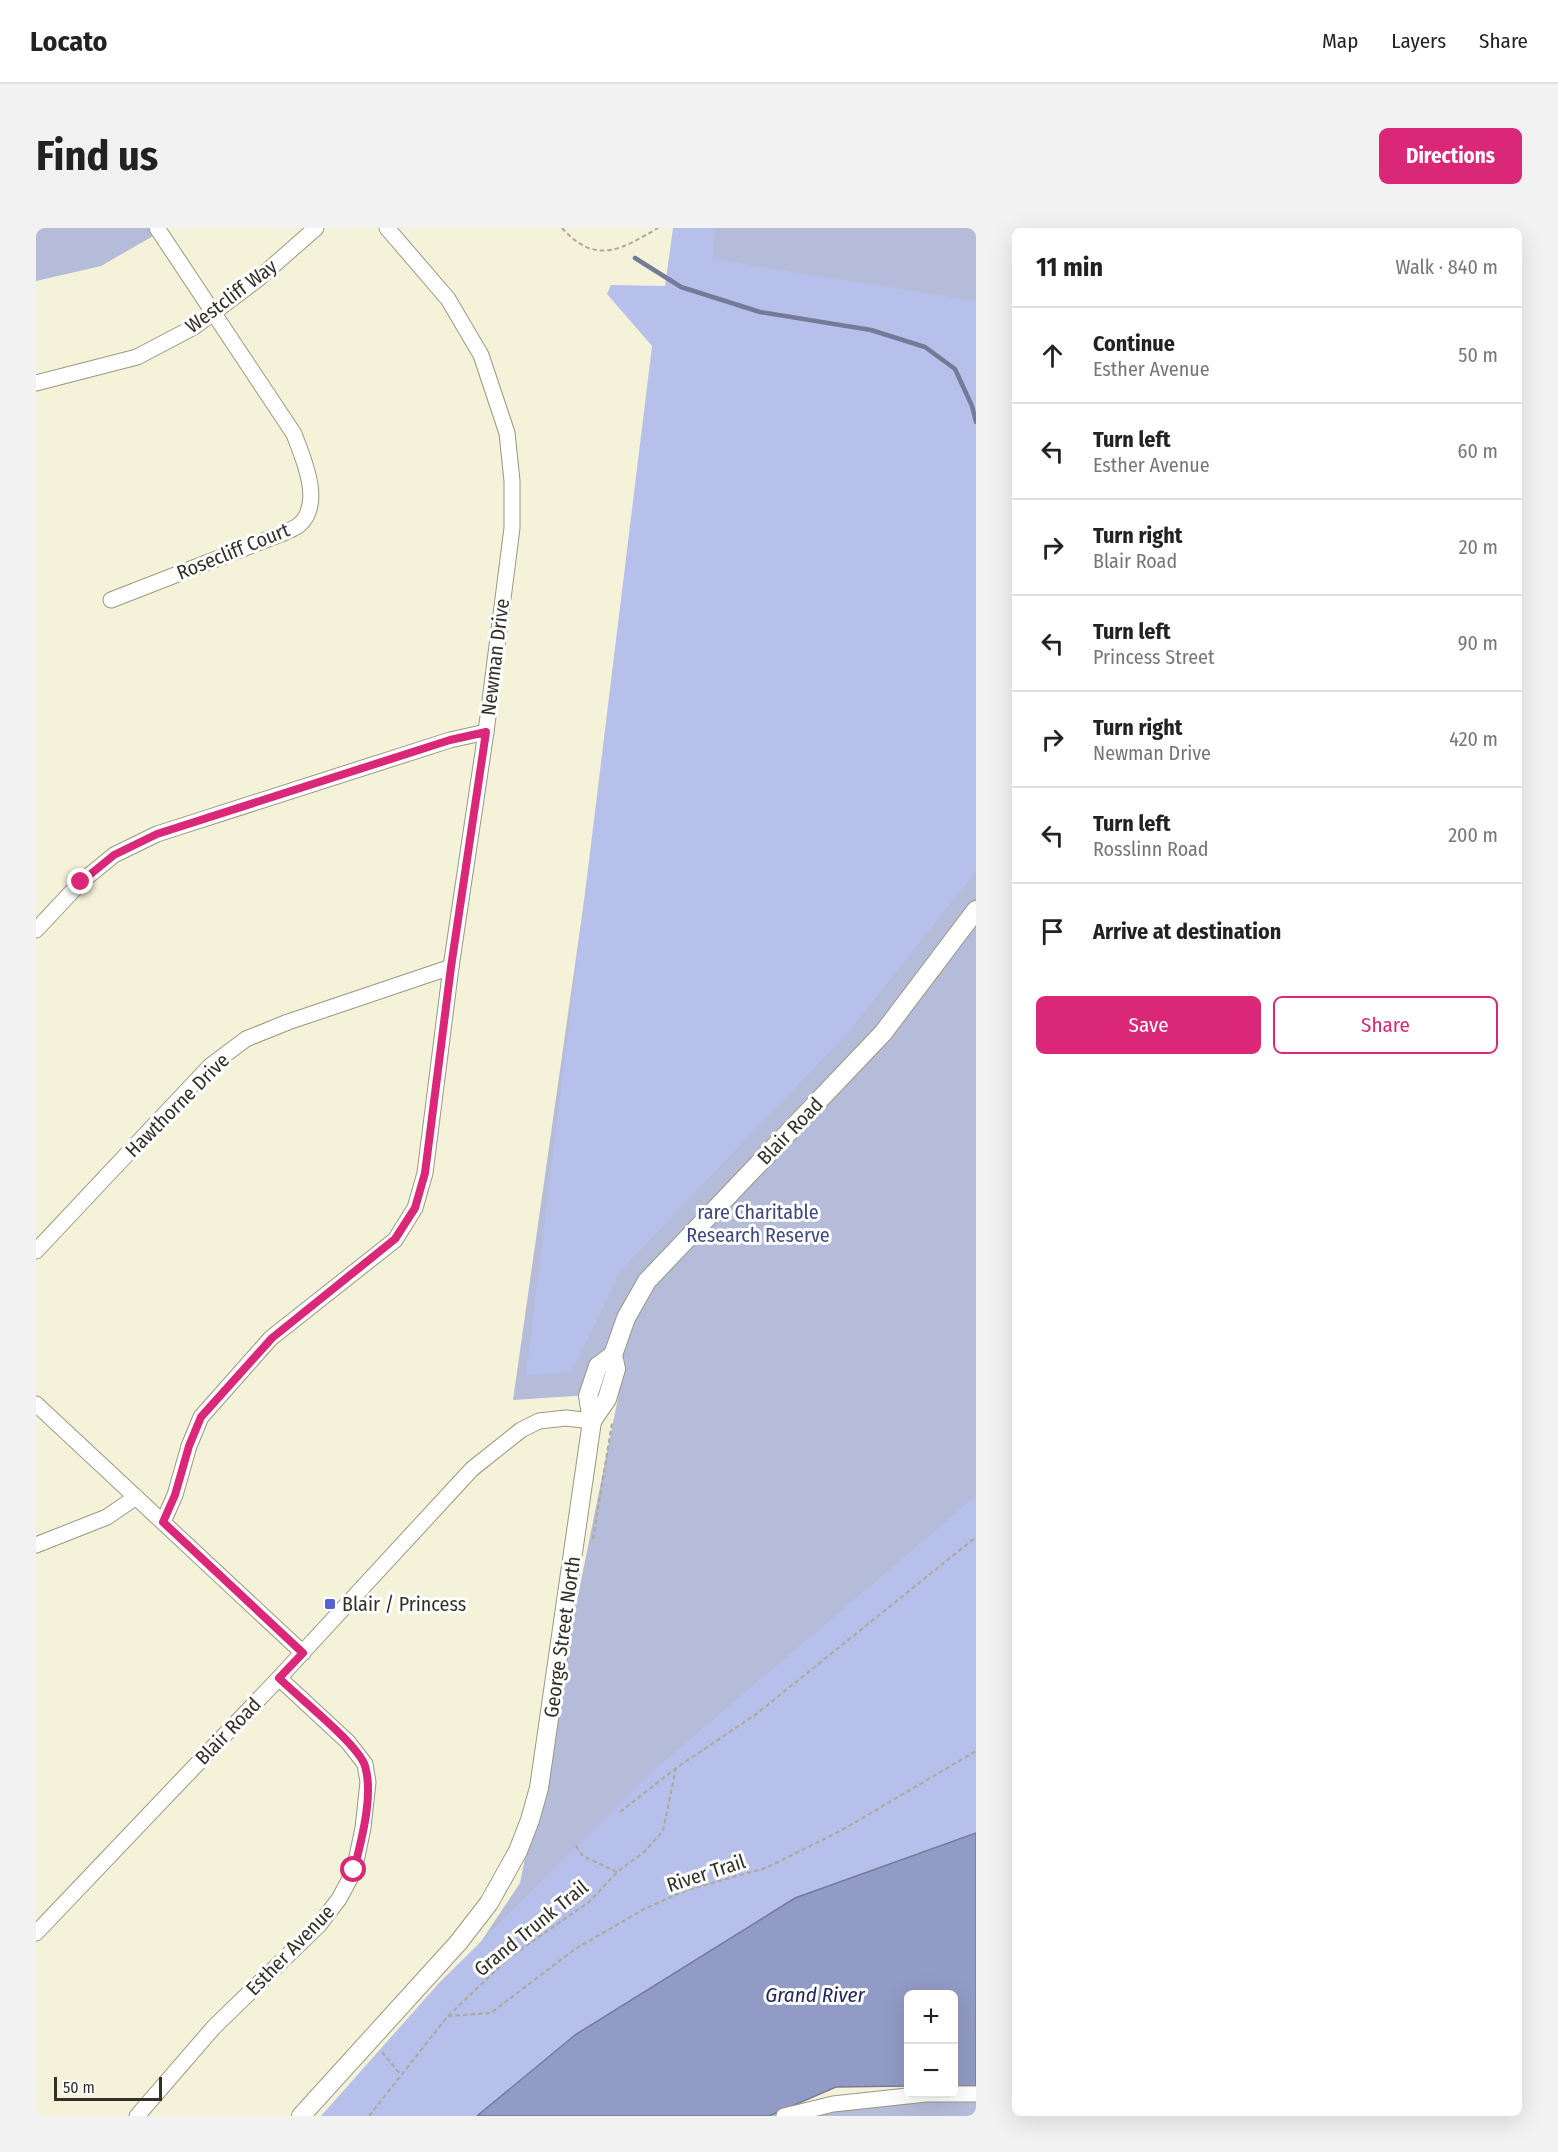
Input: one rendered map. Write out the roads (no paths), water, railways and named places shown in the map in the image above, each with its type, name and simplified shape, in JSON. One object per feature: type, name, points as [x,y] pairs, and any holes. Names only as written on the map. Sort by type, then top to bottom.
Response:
[{"type":"main road","name":"Blair Road","points":[[592,1421],[588,1396],[598,1366],[613,1355],[626,1318],[647,1281],[883,1033],[976,910]]},
{"type":"main road","name":"George Street North","points":[[301,2116],[458,1943],[489,1903],[518,1851],[539,1788],[592,1421]]},
{"type":"street","name":"Rosecliff Court","points":[[111,600],[286,532],[301,524],[309,510],[311,493],[308,470],[294,434],[157,228]]},
{"type":"street","name":"Westcliff Way","points":[[36,382],[137,357],[194,327],[258,279],[316,228]]},
{"type":"street","name":"Newman Drive","points":[[163,1522],[175,1495],[189,1446],[201,1417],[272,1338],[395,1239],[415,1208],[425,1173],[512,528],[512,481],[507,433],[481,355],[448,299],[387,228]]},
{"type":"street","points":[[36,930],[81,882],[114,855],[157,834],[450,740],[486,732]]},
{"type":"street","name":"Hawthorne Drive","points":[[36,1251],[210,1066],[246,1040],[288,1022],[451,967]]},
{"type":"street","points":[[36,1404],[303,1653]]},
{"type":"street","name":"Blair Road","points":[[36,1933],[303,1653],[472,1469],[493,1450],[521,1430],[539,1421],[566,1418],[592,1421]]},
{"type":"street","points":[[36,1545],[107,1517],[136,1497]]},
{"type":"street","name":"Esther Avenue","points":[[136,2116],[214,2026],[319,1926],[339,1899],[354,1870],[363,1828],[368,1782],[365,1764],[348,1742],[279,1678]]},
{"type":"street","points":[[784,2116],[832,2104],[926,2094],[976,2094]]},
{"type":"water","name":"Grand River","points":[[976,1833],[976,2086],[958,2086],[958,1990],[904,1990],[904,2086],[836,2087],[769,2116],[477,2116],[575,2035],[795,1898]]},
{"type":"waterway","points":[[635,258],[681,287],[760,312],[871,330],[925,347],[955,369],[972,406],[976,422]]},
{"type":"place","name":"Blair / Princess","points":[[330,1604]]},
{"type":"park label","name":"rare Charitable Research Reserve","points":[[758,1224]]}]
